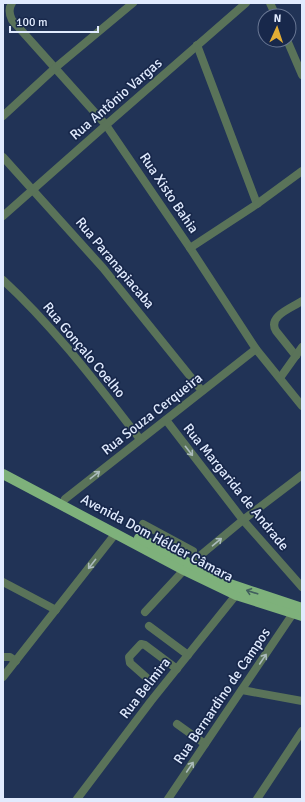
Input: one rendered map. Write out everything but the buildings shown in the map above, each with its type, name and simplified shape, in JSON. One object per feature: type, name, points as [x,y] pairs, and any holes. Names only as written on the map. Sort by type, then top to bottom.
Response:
[{"type":"main road","name":"Avenida Dom Hélder Câmara","points":[[3,466],[163,550],[187,567],[236,595],[299,611]]},
{"type":"main road","name":"Avenida Dom Hélder Câmara","points":[[3,474],[116,533],[187,567],[299,611]]},
{"type":"street","name":"Rua Xisto Bahia","points":[[12,3],[9,10],[12,20],[106,124],[256,349],[302,406]]},
{"type":"street","points":[[3,116],[55,68],[133,3]]},
{"type":"street","name":"Rua Antônio Vargas","points":[[3,216],[106,124],[246,3]]},
{"type":"street","points":[[197,45],[257,204]]},
{"type":"street","points":[[291,48],[300,64],[302,75]]},
{"type":"street","name":"Rua Paranapiacaba","points":[[3,157],[104,268],[202,391]]},
{"type":"street","points":[[190,248],[257,204],[302,171]]},
{"type":"street","name":"Rua Gonçalo Coelho","points":[[3,280],[48,325],[82,364],[140,439]]},
{"type":"street","points":[[296,356],[274,327],[274,322],[278,316],[302,301]]},
{"type":"street","points":[[280,378],[302,347]]},
{"type":"street","name":"Rua Souza Cerqueira","points":[[65,499],[256,349]]},
{"type":"street","name":"Rua Margarida de Andrade","points":[[166,420],[243,520],[302,587]]},
{"type":"street","points":[[145,612],[187,567],[243,520],[302,475]]},
{"type":"street","points":[[143,524],[193,551]]},
{"type":"street","points":[[3,677],[116,533]]},
{"type":"street","points":[[163,550],[169,539]]},
{"type":"street","points":[[3,582],[56,610]]},
{"type":"street","name":"Rua Belmira","points":[[77,799],[236,595]]},
{"type":"street","name":"Rua Bernardino de Campos","points":[[168,799],[242,690],[299,611]]},
{"type":"street","points":[[149,626],[188,655]]},
{"type":"street","points":[[147,678],[130,663],[129,659],[129,657],[141,644],[145,645],[177,669]]},
{"type":"street","points":[[3,657],[10,657],[16,661]]},
{"type":"street","points":[[242,690],[302,701]]},
{"type":"street","points":[[177,724],[205,744]]},
{"type":"street","points":[[258,799],[302,730]]}]
